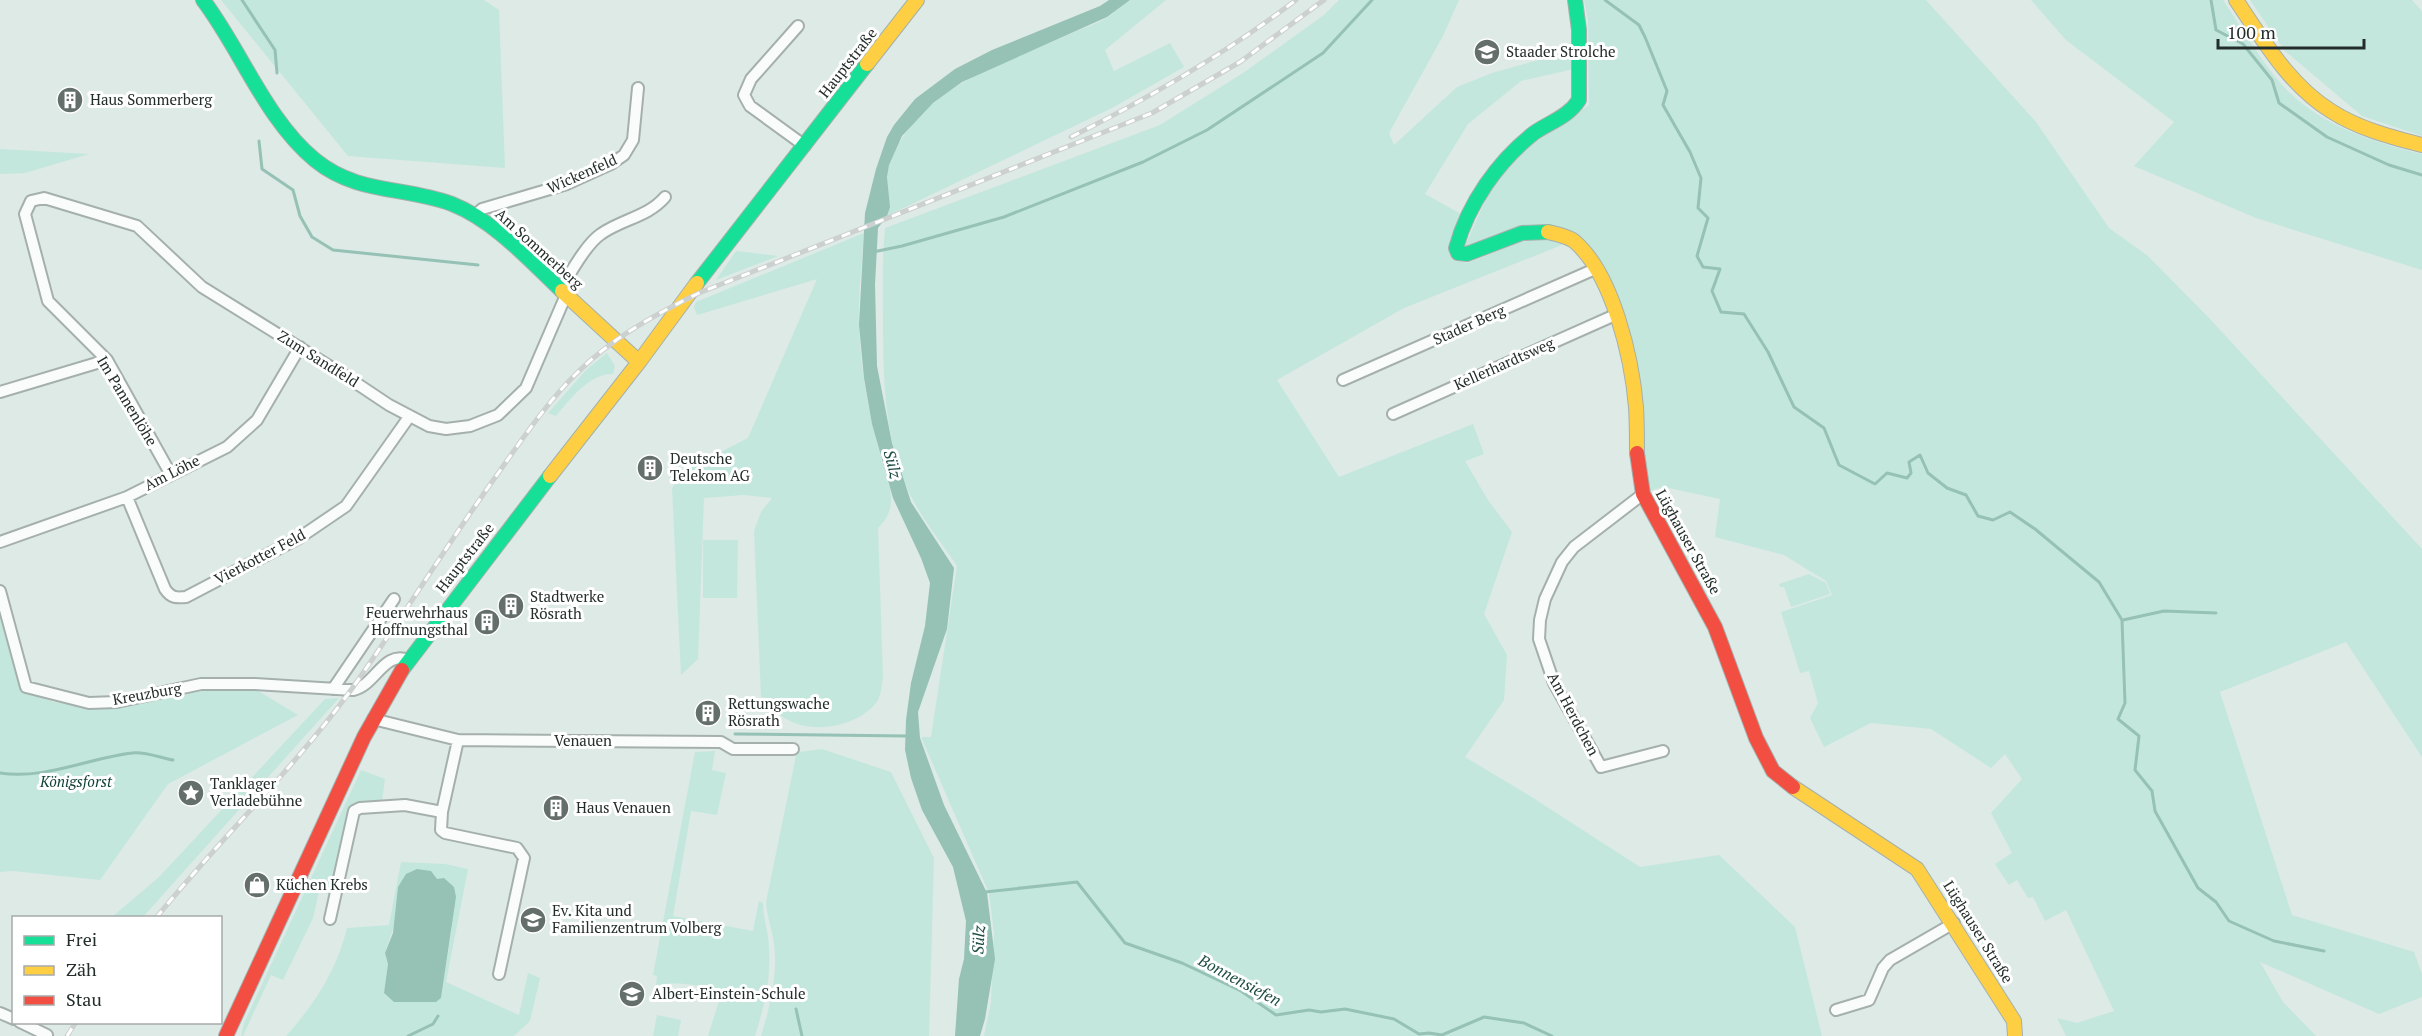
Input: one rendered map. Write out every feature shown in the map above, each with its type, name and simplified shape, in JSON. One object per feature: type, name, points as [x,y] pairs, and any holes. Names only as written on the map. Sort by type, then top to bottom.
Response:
[{"type":"street","name":"Am Sommerberg","points":[[203,0],[232,40],[280,120],[300,147],[312,158],[338,176],[352,182],[437,199],[475,215],[499,233],[639,362]]},
{"type":"street","name":"Hauptstraße","points":[[226,1036],[373,719],[408,660],[917,0]]},
{"type":"street","name":"Lüghauser Straße","points":[[1575,0],[1579,30],[1579,100],[1575,108],[1516,148],[1485,186],[1456,248],[1458,253],[1467,254],[1504,240],[1541,231],[1573,240],[1595,269],[1625,342],[1636,408],[1637,476],[1643,494],[1715,627],[1756,738],[1773,771],[1784,781],[1917,869],[1954,923],[2014,1021],[2015,1036]]},
{"type":"street","points":[[2236,0],[2279,63],[2308,96],[2340,118],[2358,126],[2422,145]]},
{"type":"street","points":[[798,26],[751,79],[744,95],[750,106],[805,146]]},
{"type":"street","name":"Wickenfeld","points":[[475,215],[482,209],[567,184],[611,164],[624,155],[633,140],[638,88]]},
{"type":"street","name":"Zum Sandfeld","points":[[27,204],[38,198],[44,198],[137,226],[201,287],[409,417],[429,426],[446,429],[470,426],[498,415],[526,388],[563,293],[592,242],[610,229],[656,208],[665,197]]},
{"type":"street","name":"Im Pannenlöhe","points":[[27,204],[25,214],[48,301],[107,360],[170,473]]},
{"type":"street","name":"Stader Berg","points":[[1343,380],[1595,269]]},
{"type":"street","name":"Kellerhardtsweg","points":[[1393,414],[1615,315]]},
{"type":"street","name":"Am Löhe","points":[[0,542],[127,497],[170,473],[227,447],[257,420],[300,347]]},
{"type":"street","points":[[0,392],[107,360]]},
{"type":"street","name":"Vierkotter Feld","points":[[127,497],[165,589],[170,596],[186,597],[299,538],[346,506],[409,417]]},
{"type":"street","name":"Am Herdchen","points":[[1643,494],[1574,547],[1562,562],[1545,599],[1540,620],[1539,639],[1554,682],[1601,767],[1664,751]]},
{"type":"street","name":"Kreuzburg","points":[[0,591],[26,687],[89,703],[117,702],[201,684],[358,689],[368,683],[389,661],[401,657],[408,660]]},
{"type":"street","points":[[333,690],[394,599]]},
{"type":"street","name":"Venauen","points":[[373,719],[458,740],[721,742],[733,749],[793,749]]},
{"type":"street","points":[[458,740],[442,812],[441,830],[445,833],[517,848],[524,858],[499,974]]},
{"type":"street","points":[[330,919],[354,811],[360,808],[405,805],[442,812]]},
{"type":"street","points":[[1836,1010],[1869,1000],[1883,968],[1890,960],[1954,923]]},
{"type":"street","points":[[23,1024],[47,1035]]},
{"type":"green space","points":[[221,0],[484,0],[499,10],[505,168],[348,156]]},
{"type":"green space","points":[[1130,0],[1166,0],[1105,50],[1114,71],[1170,43],[1184,67],[1112,108],[887,216],[889,202],[887,176],[890,162],[904,136],[922,114],[943,96],[966,81],[1099,22]]},
{"type":"green space","points":[[1339,0],[1459,0],[1443,36],[1389,133],[1394,145],[1457,87],[1492,73],[1571,51],[1574,69],[1521,81],[1468,124],[1425,194],[1461,214],[1453,231],[1449,248],[1452,260],[1468,263],[1530,238],[1547,238],[1562,245],[1404,308],[1277,380],[1339,477],[1473,424],[1484,454],[1465,461],[1488,500],[1512,532],[1484,614],[1507,655],[1504,700],[1465,757],[1640,867],[1719,855],[1795,927],[1822,1036],[984,1036],[991,1002],[994,933],[989,893],[921,737],[931,737],[957,566],[914,502],[904,481],[891,436],[884,366],[883,251],[885,228],[1160,125],[1243,73],[1324,15]]},
{"type":"green space","points":[[1584,0],[1926,0],[2036,122],[2109,228],[2148,256],[2210,319],[2422,549],[2422,757],[2346,642],[2220,692],[2292,915],[2414,952],[2422,974],[2422,997],[2379,1014],[2260,962],[2283,1002],[2316,1036],[2066,1036],[2057,1018],[2077,1023],[2114,1011],[2066,910],[2045,921],[2033,897],[2028,898],[2017,880],[2009,885],[1995,864],[2012,853],[1991,813],[2022,779],[2005,754],[1991,768],[1931,729],[1871,723],[1824,747],[1810,718],[1818,703],[1809,671],[1800,673],[1781,612],[1832,595],[1826,581],[1784,555],[1715,537],[1720,499],[1664,487],[1648,491],[1640,384],[1631,335],[1603,272],[1571,232],[1465,246],[1488,194],[1513,158],[1589,105],[1588,21]]},
{"type":"green space","points":[[2031,0],[2223,0],[2272,73],[2304,105],[2352,132],[2387,145],[2422,154],[2422,270],[2256,218],[2134,166],[2174,122],[2066,40]]},
{"type":"green space","points":[[2250,0],[2412,0],[2422,11],[2422,136],[2362,116],[2285,51]]},
{"type":"green space","points":[[0,149],[89,154],[25,173],[0,174]]},
{"type":"green space","points":[[864,233],[859,313],[862,363],[876,440],[891,498],[887,516],[878,528],[883,677],[878,700],[853,720],[838,725],[804,726],[789,720],[776,711],[767,698],[761,697],[754,531],[761,512],[772,498],[744,495],[704,498],[698,659],[681,675],[672,488],[684,471],[748,438],[817,279],[697,315],[694,307],[696,302]]},
{"type":"green space","points":[[736,251],[778,256],[716,280]]},
{"type":"green space","points":[[607,353],[615,366],[613,374],[589,382],[556,416],[548,413],[587,369]]},
{"type":"green space","points":[[703,540],[738,540],[737,598],[703,598]]},
{"type":"green space","points":[[1809,574],[1826,583],[1830,594],[1791,607],[1784,587],[1780,587],[1779,584]]},
{"type":"green space","name":"Königsforst","points":[[0,609],[24,691],[53,702],[90,707],[201,690],[255,689],[298,715],[168,784],[100,880],[13,871],[0,872]]},
{"type":"green space","points":[[339,698],[144,916],[113,916],[159,877],[325,699]]},
{"type":"green space","points":[[822,749],[891,772],[934,858],[929,1036],[761,1036],[770,1002],[775,967],[774,944],[766,902],[796,756],[799,752]]},
{"type":"green space","points":[[715,751],[712,770],[726,773],[717,815],[691,811],[673,916],[753,931],[759,901],[763,903],[769,943],[769,972],[764,1004],[755,1036],[708,1036],[720,998],[707,989],[690,984],[656,985],[657,976],[653,975],[695,752]]},
{"type":"green space","points":[[361,770],[385,779],[382,802],[350,806],[330,894],[319,892],[313,918],[283,980],[271,975],[241,1036],[244,1023]]},
{"type":"green space","points":[[401,862],[445,864],[468,869],[446,982],[519,1015],[528,973],[540,978],[530,1021],[514,1036],[286,1036],[306,1012],[331,972],[347,928],[389,925]],"holes":[[[395,923],[452,927],[441,998],[436,1002],[394,1002],[384,993],[388,964],[385,953]]]},
{"type":"green space","points":[[657,1015],[681,1020],[678,1036],[653,1036]]},
{"type":"water","name":"Sülz","points":[[1109,0],[1130,0],[1107,17],[962,82],[933,103],[902,136],[889,165],[887,177],[890,207],[887,216],[878,228],[875,285],[877,366],[892,443],[911,502],[954,568],[947,629],[918,712],[920,738],[944,805],[987,893],[995,959],[980,1036],[955,1036],[966,921],[953,867],[922,810],[911,778],[905,750],[911,683],[925,626],[930,583],[893,498],[872,424],[864,378],[859,325],[865,213],[887,137],[915,99],[955,69],[992,50],[1100,6]]},
{"type":"water","points":[[417,869],[431,871],[437,879],[444,878],[454,887],[456,897],[441,998],[436,1002],[394,1002],[384,993],[388,964],[385,953],[393,933],[398,887],[406,874]]},
{"type":"waterway","points":[[242,0],[275,50],[277,73]]},
{"type":"waterway","points":[[873,252],[1004,217],[1143,162],[1207,130],[1323,53],[1372,0]]},
{"type":"waterway","points":[[1605,0],[1639,25],[1667,91],[1663,105],[1690,152],[1701,178],[1698,208],[1708,218],[1697,256],[1703,267],[1720,269],[1712,291],[1721,312],[1744,314],[1768,352],[1794,407],[1824,428],[1839,465],[1875,484],[1887,473],[1907,478],[1911,473],[1909,462],[1920,455],[1928,473],[1947,488],[1966,495],[1978,516],[1993,520],[2010,512],[2035,529],[2099,582],[2122,620],[2125,703],[2118,719],[2139,736],[2135,770],[2152,791],[2155,811],[2198,888],[2216,902],[2229,921],[2274,941],[2324,951]]},
{"type":"waterway","points":[[2211,0],[2216,30],[2243,44],[2272,80],[2279,103],[2327,137],[2389,165],[2422,175]]},
{"type":"waterway","points":[[259,141],[262,169],[293,190],[300,216],[312,237],[333,250],[478,265]]},
{"type":"waterway","points":[[2123,620],[2164,611],[2216,613]]},
{"type":"waterway","points":[[735,734],[907,736]]},
{"type":"waterway","points":[[0,773],[33,774],[137,753],[173,760]]},
{"type":"waterway","name":"Bonnensiefen","points":[[985,892],[1077,882],[1125,943],[1182,963],[1241,991],[1276,1015],[1309,1010],[1321,1012],[1345,1009],[1394,1019],[1419,1034],[1442,1035],[1484,1017],[1524,1023],[1552,1036]]},
{"type":"waterway","points":[[796,1009],[802,1036]]},
{"type":"waterway","points":[[408,1036],[433,1024],[438,1016]]},
{"type":"railway","points":[[1071,137],[1187,74],[1242,39],[1296,0]]},
{"type":"railway","points":[[158,916],[328,720],[370,663],[536,420],[567,383],[605,348],[651,318],[699,293],[1152,113],[1240,62],[1324,0]]},
{"type":"railway","points":[[67,1036],[75,1024]]},
{"type":"traffic: fast","points":[[203,0],[268,105],[298,144],[315,160],[331,171],[365,185],[434,198],[468,211],[511,242],[562,291]]},
{"type":"traffic: fast","points":[[1548,232],[1522,233],[1467,254],[1458,253],[1456,248],[1468,215],[1497,170],[1521,144],[1534,133],[1564,115],[1579,100],[1579,30],[1575,0]]},
{"type":"traffic: fast","points":[[697,283],[867,64]]},
{"type":"traffic: fast","points":[[402,670],[550,476]]},
{"type":"traffic: slow","points":[[867,64],[917,0]]},
{"type":"traffic: slow","points":[[2236,0],[2278,61],[2316,100],[2331,111],[2364,128],[2422,145]]},
{"type":"traffic: slow","points":[[1548,232],[1574,241],[1588,256],[1610,295],[1625,342],[1634,387],[1637,453]]},
{"type":"traffic: slow","points":[[550,476],[697,283]]},
{"type":"traffic: slow","points":[[562,291],[639,362]]},
{"type":"traffic: slow","points":[[1793,787],[1917,869],[2014,1021],[2015,1036]]},
{"type":"traffic: jam","points":[[1637,453],[1643,494],[1715,627],[1756,738],[1773,771],[1793,787]]},
{"type":"traffic: jam","points":[[226,1036],[364,737],[402,670]]},
{"type":"place","name":"Staader Strolche","points":[[1487,52]]},
{"type":"place","name":"Haus Sommerberg","points":[[70,100]]},
{"type":"place","name":"Deutsche Telekom AG","points":[[650,468]]},
{"type":"place","name":"Stadtwerke Rösrath","points":[[511,606]]},
{"type":"place","name":"Feuerwehrhaus Hoffnungsthal","points":[[487,622]]},
{"type":"place","name":"Rettungswache Rösrath","points":[[708,713]]},
{"type":"place","name":"Tanklager Verladebühne","points":[[191,793]]},
{"type":"place","name":"Haus Venauen","points":[[556,808]]},
{"type":"place","name":"Küchen Krebs","points":[[257,885]]},
{"type":"place","name":"Ev. Kita und Familienzentrum Volberg","points":[[533,920]]},
{"type":"place","name":"Albert-Einstein-Schule","points":[[632,994]]}]
